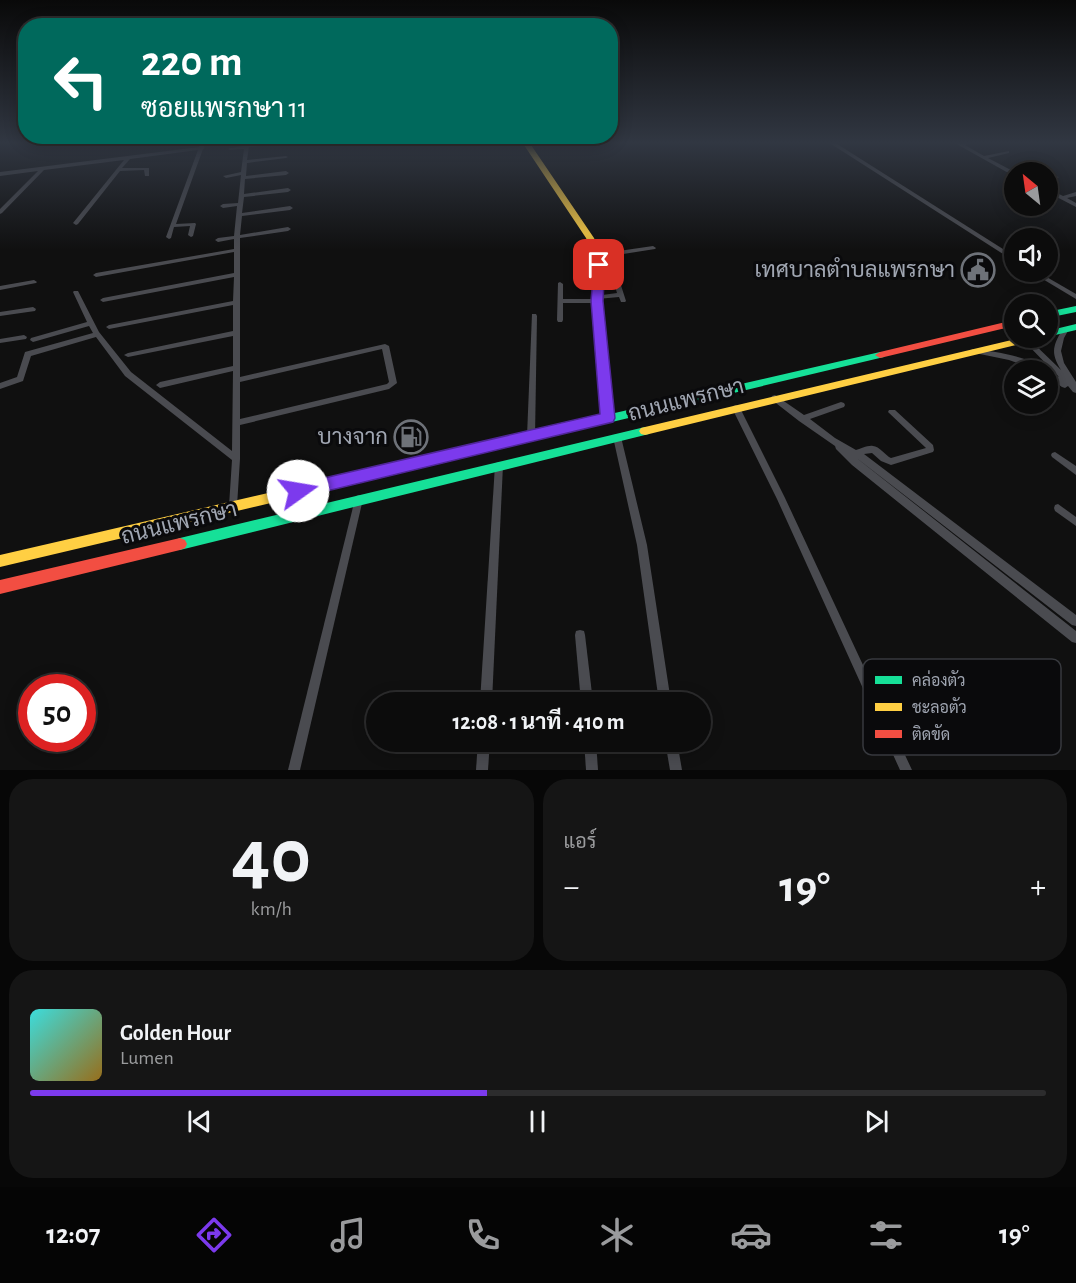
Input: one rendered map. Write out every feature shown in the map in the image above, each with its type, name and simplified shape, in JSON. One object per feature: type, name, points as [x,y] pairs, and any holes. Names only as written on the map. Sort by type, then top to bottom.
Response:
[{"type":"main road","points":[[549,178],[590,238],[598,256],[597,299],[608,418]]},
{"type":"main road","points":[[1058,313],[1076,309]]},
{"type":"main road","name":"ถนนแพรกษา","points":[[0,561],[1004,325]]},
{"type":"main road","name":"ถนนแพรกษา","points":[[0,587],[1004,344]]},
{"type":"street","points":[[0,212],[33,178]]},
{"type":"street","points":[[76,223],[112,178]]},
{"type":"street","points":[[169,237],[190,178]]},
{"type":"street","points":[[233,506],[236,459],[237,236],[244,178]]},
{"type":"street","points":[[887,178],[1004,253]]},
{"type":"street","points":[[223,206],[288,190]]},
{"type":"street","points":[[1063,198],[1076,194]]},
{"type":"street","points":[[1058,196],[1076,205]]},
{"type":"street","points":[[239,215],[290,208]]},
{"type":"street","points":[[172,226],[193,224],[191,235]]},
{"type":"street","points":[[218,240],[288,229]]},
{"type":"street","points":[[598,256],[652,248]]},
{"type":"street","points":[[96,275],[237,250]]},
{"type":"street","points":[[560,301],[622,298],[614,273]]},
{"type":"street","points":[[103,300],[237,274]]},
{"type":"street","points":[[0,288],[34,282]]},
{"type":"street","points":[[1051,282],[1076,297]]},
{"type":"street","points":[[560,284],[560,320]]},
{"type":"street","points":[[76,292],[96,333],[128,375],[236,459]]},
{"type":"street","points":[[109,327],[237,303]]},
{"type":"street","points":[[0,314],[33,309]]},
{"type":"street","points":[[531,436],[534,316]]},
{"type":"street","points":[[33,340],[90,323]]},
{"type":"street","points":[[1071,328],[1057,343],[1057,358],[1076,390]]},
{"type":"street","points":[[0,386],[20,379],[28,354],[96,333]]},
{"type":"street","points":[[128,355],[235,333]]},
{"type":"street","points":[[0,341],[24,337]]},
{"type":"street","points":[[236,423],[389,386],[393,383],[385,346],[237,380]]},
{"type":"street","points":[[1037,348],[1076,390]]},
{"type":"street","points":[[974,351],[1018,360]]},
{"type":"street","points":[[160,385],[236,368]]},
{"type":"street","points":[[1058,379],[1076,390]]},
{"type":"street","points":[[775,398],[832,440],[856,453],[1076,621]]},
{"type":"street","points":[[802,419],[841,405]]},
{"type":"street","points":[[736,408],[863,676]]},
{"type":"street","points":[[856,453],[873,449],[891,462],[930,450],[930,447],[892,412]]},
{"type":"street","points":[[617,437],[642,545],[664,692]]},
{"type":"street","points":[[832,440],[855,463],[1076,638]]},
{"type":"street","points":[[1054,455],[1076,471]]},
{"type":"street","points":[[487,692],[499,465]]},
{"type":"street","points":[[294,770],[359,499]]},
{"type":"street","points":[[1059,508],[1076,522]]},
{"type":"street","points":[[965,550],[974,543]]},
{"type":"street","points":[[580,635],[586,692]]},
{"type":"street","points":[[482,770],[483,752]]},
{"type":"street","points":[[591,752],[592,770]]},
{"type":"street","points":[[673,752],[676,770]]},
{"type":"street","points":[[899,755],[906,770]]},
{"type":"traffic: fast","points":[[1058,313],[1076,309]]},
{"type":"traffic: fast","points":[[1058,331],[1076,327]]},
{"type":"traffic: fast","points":[[402,467],[880,355]]},
{"type":"traffic: fast","points":[[180,544],[645,431]]},
{"type":"traffic: slow","points":[[549,178],[590,238],[598,256],[597,301],[608,418]]},
{"type":"traffic: slow","points":[[645,431],[1004,345]]},
{"type":"traffic: slow","points":[[0,561],[402,467]]},
{"type":"traffic: jam","points":[[880,355],[1004,325]]},
{"type":"traffic: jam","points":[[0,587],[180,544]]},
{"type":"place","name":"เทศบาลตำบลแพรกษา","points":[[978,270]]},
{"type":"place","name":"บางจาก","points":[[411,437]]},
{"type":"route","points":[[298,491],[608,418],[597,301],[599,265]]}]
